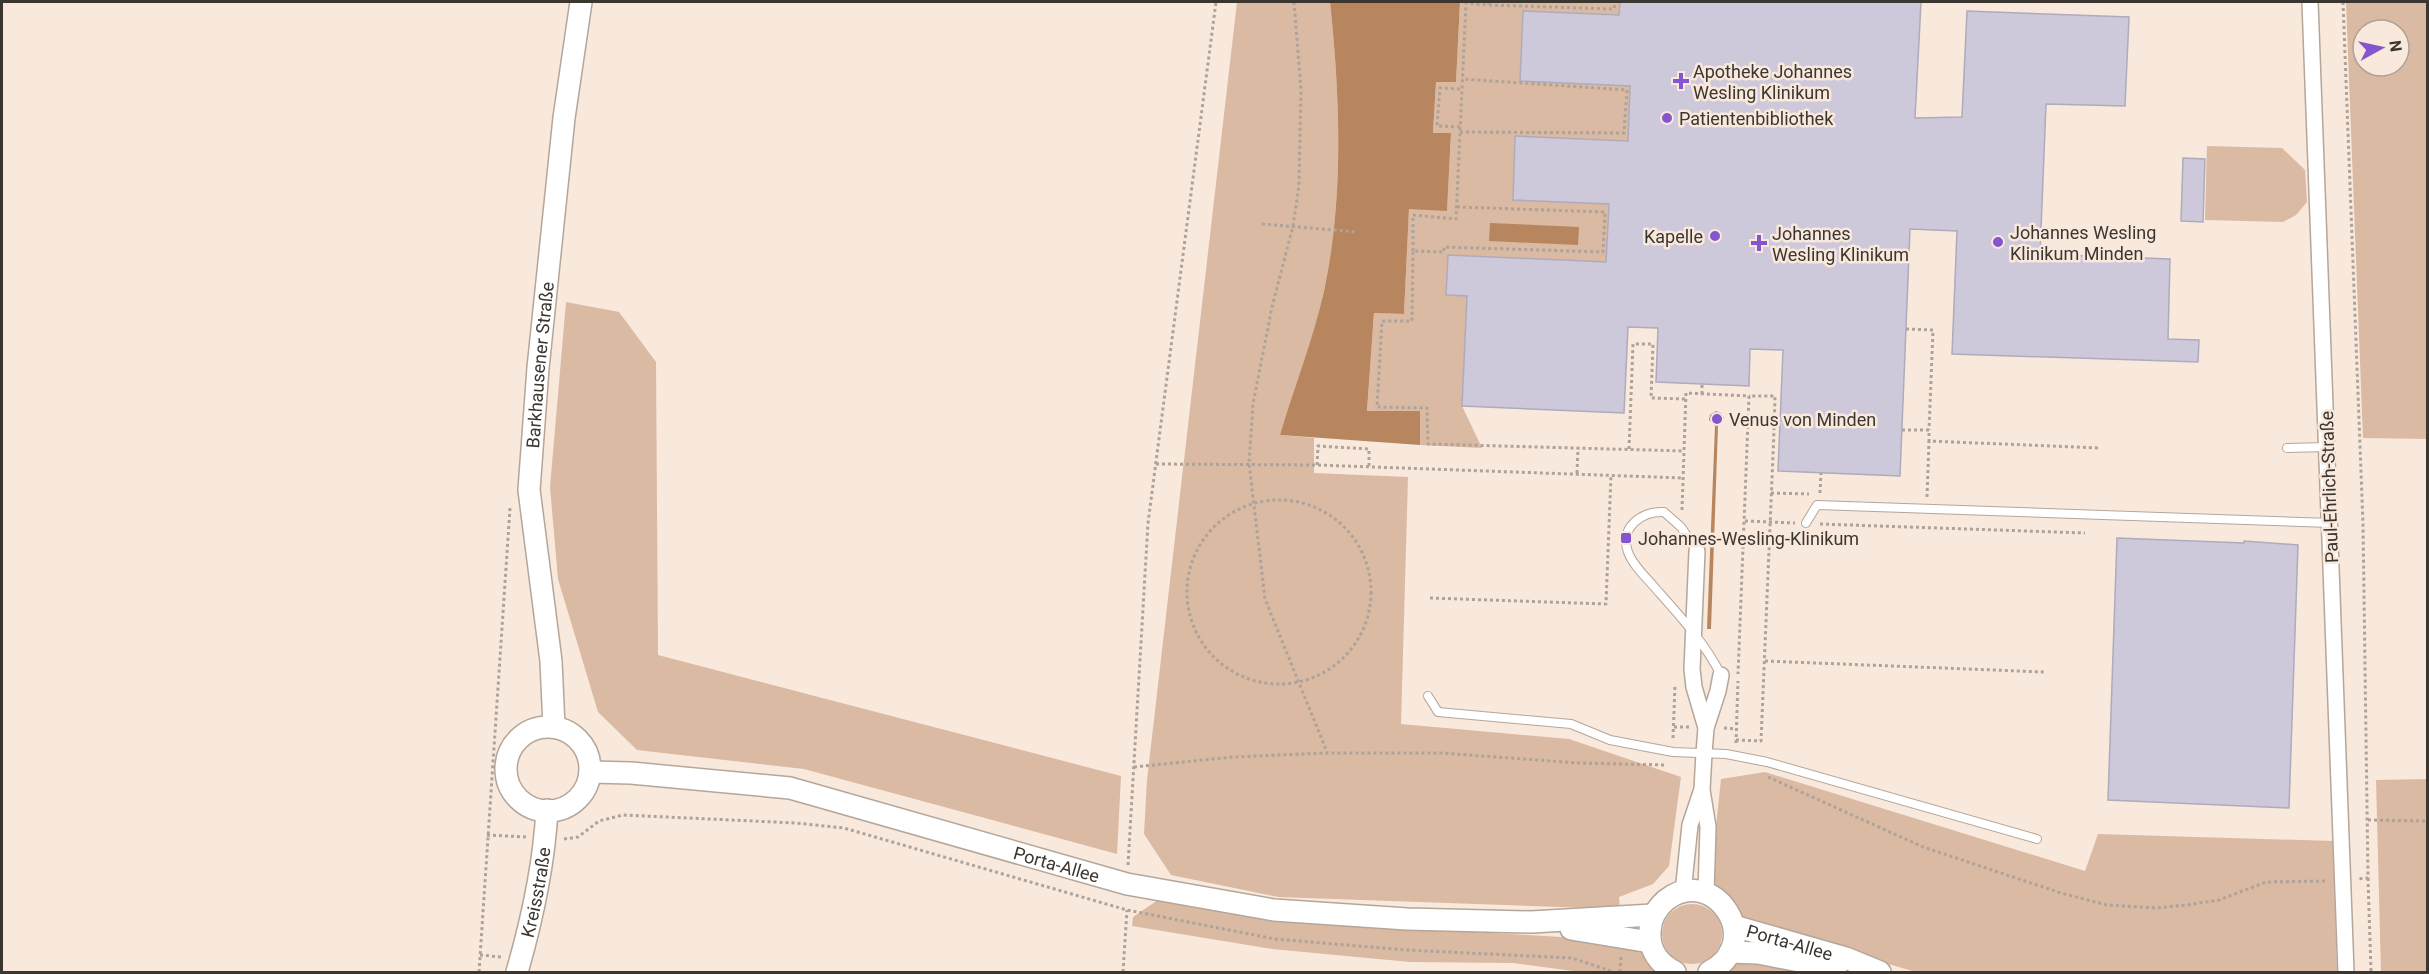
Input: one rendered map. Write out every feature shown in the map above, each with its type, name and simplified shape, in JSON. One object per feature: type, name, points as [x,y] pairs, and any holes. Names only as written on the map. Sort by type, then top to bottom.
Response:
[{"type":"street","name":"Barkhausener Straße","points":[[554,727],[551,661],[529,490],[539,356],[564,118],[580,2]]},
{"type":"street","name":"Paul-Ehrlich-Straße","points":[[2310,2],[2346,972]]},
{"type":"street","points":[[1697,551],[1694,687],[1706,728]]},
{"type":"street","points":[[1706,893],[1708,827],[1702,790],[1704,753],[1706,728],[1721,675]]},
{"type":"street","points":[[539,727],[554,727],[576,737],[589,759],[590,772],[586,786],[578,798],[567,806],[547,810],[526,804],[515,795],[508,782],[506,768],[508,754],[515,742],[526,732],[539,727]]},
{"type":"street","name":"Porta-Allee","points":[[590,772],[631,773],[790,788],[1127,884],[1274,910],[1407,919],[1532,922],[1653,915]]},
{"type":"street","points":[[1683,892],[1690,825],[1702,790]]},
{"type":"street","name":"Kreisstraße","points":[[517,972],[534,903],[546,838],[547,810]]},
{"type":"street","points":[[1674,972],[1655,954],[1650,942],[1653,915],[1666,900],[1683,892],[1706,893],[1724,906],[1734,926],[1734,939],[1730,952],[1724,962],[1709,972]]},
{"type":"street","name":"Porta-Allee","points":[[1532,922],[1650,942]]},
{"type":"street","name":"Porta-Allee","points":[[1734,926],[1837,956],[1880,972]]},
{"type":"street","name":"Porta-Allee","points":[[1730,952],[1758,953],[1862,972]]},
{"type":"lane","points":[[2287,448],[2327,447]]},
{"type":"lane","points":[[1806,524],[1817,505],[2331,523]]},
{"type":"lane","points":[[1697,551],[1681,527],[1664,512],[1640,516],[1630,525],[1626,538],[1627,550],[1632,560],[1694,633],[1721,675]]},
{"type":"lane","points":[[1428,696],[1438,712],[1571,724],[1610,740],[1673,752],[1704,753],[1767,762],[2037,839]]},
{"type":"path","points":[[1123,972],[1148,523],[1216,2]]},
{"type":"path","points":[[1294,2],[1300,90],[1299,185],[1293,226],[1272,307],[1253,404],[1249,463],[1265,599],[1327,753]]},
{"type":"path","points":[[1615,2],[1614,9],[1466,3],[1456,219],[1413,215],[1412,321],[1382,321],[1377,406],[1427,408],[1428,444],[1684,451]]},
{"type":"path","points":[[2343,2],[2363,524],[2371,972]]},
{"type":"path","points":[[1460,132],[1624,133],[1628,90],[1462,79]]},
{"type":"path","points":[[1460,127],[1437,126],[1440,87],[1462,89]]},
{"type":"path","points":[[1413,251],[1444,252],[1444,247],[1603,252],[1605,212],[1458,207]]},
{"type":"path","points":[[1262,225],[1357,232]]},
{"type":"path","points":[[1906,329],[1933,330],[1928,499],[1916,498]]},
{"type":"path","points":[[1629,449],[1633,344],[1653,344],[1651,398],[1686,399]]},
{"type":"path","points":[[1702,384],[1702,394]]},
{"type":"path","points":[[1736,740],[1761,741],[1772,493],[1775,396],[1749,396]]},
{"type":"path","points":[[1902,430],[1929,430]]},
{"type":"path","points":[[1929,441],[2100,447]]},
{"type":"path","points":[[1317,465],[1317,446],[1369,449],[1369,467]]},
{"type":"path","points":[[1577,473],[1578,447]]},
{"type":"path","points":[[1155,464],[1249,463],[1683,477]]},
{"type":"path","points":[[1772,493],[1820,495],[1821,473]]},
{"type":"path","points":[[1430,598],[1606,604],[1611,474]]},
{"type":"path","points":[[1295,501],[1330,515],[1354,538],[1370,574],[1370,612],[1354,647],[1330,670],[1298,684],[1251,682],[1213,659],[1190,621],[1187,575],[1205,534],[1228,514],[1254,502],[1295,501]]},
{"type":"path","points":[[1744,521],[2085,533]]},
{"type":"path","points":[[1765,662],[2044,672]]},
{"type":"path","points":[[1134,767],[1233,757],[1327,753],[1441,753],[1579,763],[1672,766]]},
{"type":"path","points":[[1760,775],[1923,846],[2061,893],[2107,905],[2155,908],[2187,905],[2219,900],[2266,882],[2368,878]]},
{"type":"path","points":[[478,972],[487,835],[572,839],[598,821],[623,815],[796,823],[834,827],[1127,910],[1275,939],[1405,950],[1572,958],[1614,972]]},
{"type":"path","points":[[2368,820],[2427,821]]},
{"type":"shaded area","points":[[1237,2],[1330,2],[1338,110],[1335,220],[1320,309],[1280,435],[1314,438],[1314,473],[1408,477],[1401,724],[1569,739],[1681,777],[1669,866],[1653,884],[1619,897],[1620,909],[1278,897],[1171,875],[1144,834],[1147,780]]},
{"type":"shaded area","points":[[1330,2],[1460,2],[1456,82],[1436,82],[1433,133],[1451,133],[1447,211],[1409,209],[1404,314],[1374,313],[1367,411],[1420,411],[1420,445],[1280,435],[1320,309],[1335,220],[1338,110]]},
{"type":"shaded area","points":[[1460,2],[1620,2],[1619,15],[1520,81],[1630,86],[1628,141],[1515,137],[1513,199],[1609,204],[1606,262],[1448,255],[1446,295],[1487,297],[1466,315],[1462,406],[1482,448],[1420,445],[1420,411],[1367,412],[1374,313],[1404,314],[1409,208],[1447,210],[1451,134],[1433,134],[1436,82],[1456,82]]},
{"type":"shaded area","points":[[2346,2],[2427,2],[2427,439],[2363,438]]},
{"type":"shaded area","points":[[2207,146],[2282,148],[2305,170],[2307,202],[2296,215],[2283,222],[2205,220]]},
{"type":"shaded area","points":[[1490,223],[1579,227],[1578,245],[1489,241]]},
{"type":"shaded area","points":[[566,302],[619,312],[656,362],[658,655],[1121,776],[1117,854],[804,769],[637,750],[598,712],[558,579],[550,487]]},
{"type":"shaded area","points":[[1716,411],[1724,418],[1718,426],[1711,629],[1707,629],[1715,426],[1709,420],[1710,415]]},
{"type":"shaded area","points":[[1765,772],[2085,871],[2098,834],[2333,841],[2337,972],[1916,972],[1749,924],[1714,882],[1711,873],[1721,779]]},
{"type":"shaded area","points":[[2427,779],[2427,972],[2381,972],[2376,780]]},
{"type":"shaded area","points":[[1158,900],[1263,919],[1609,940],[1643,951],[1660,972],[1581,972],[1513,963],[1410,962],[1272,949],[1132,926],[1133,917]]},
{"type":"shaded area","points":[[1692,904],[1713,913],[1722,934],[1713,955],[1692,964],[1671,955],[1662,934],[1671,913]]},
{"type":"shaded area","points":[[1749,961],[1823,972],[1724,972],[1732,965]]},
{"type":"building","name":"Johannes Wesling Klinikum Minden","points":[[1620,2],[1921,2],[1915,118],[1962,117],[1967,11],[2129,17],[2125,106],[2046,104],[2040,254],[2170,259],[2168,339],[2199,340],[2198,362],[1952,354],[1957,231],[1910,229],[1900,476],[1778,471],[1783,350],[1750,349],[1749,386],[1656,382],[1658,328],[1628,327],[1624,413],[1462,406],[1467,296],[1446,295],[1448,255],[1606,262],[1609,204],[1513,200],[1515,136],[1628,141],[1630,86],[1520,81],[1523,11],[1619,15]]},
{"type":"building","points":[[2183,158],[2205,159],[2203,222],[2181,221]]},
{"type":"building","points":[[2117,538],[2244,543],[2244,541],[2298,545],[2289,808],[2108,800]]},
{"type":"place","name":"Apotheke Johannes Wesling Klinikum","points":[[1681,81]]},
{"type":"place","name":"Patientenbibliothek","points":[[1667,118]]},
{"type":"place","name":"Kapelle","points":[[1715,236]]},
{"type":"place","name":"Johannes Wesling Klinikum Minden","points":[[1998,242]]},
{"type":"place","name":"Johannes Wesling Klinikum","points":[[1759,243]]},
{"type":"place","name":"Venus von Minden","points":[[1717,419]]},
{"type":"place","name":"Johannes-Wesling-Klinikum","points":[[1626,538]]}]
